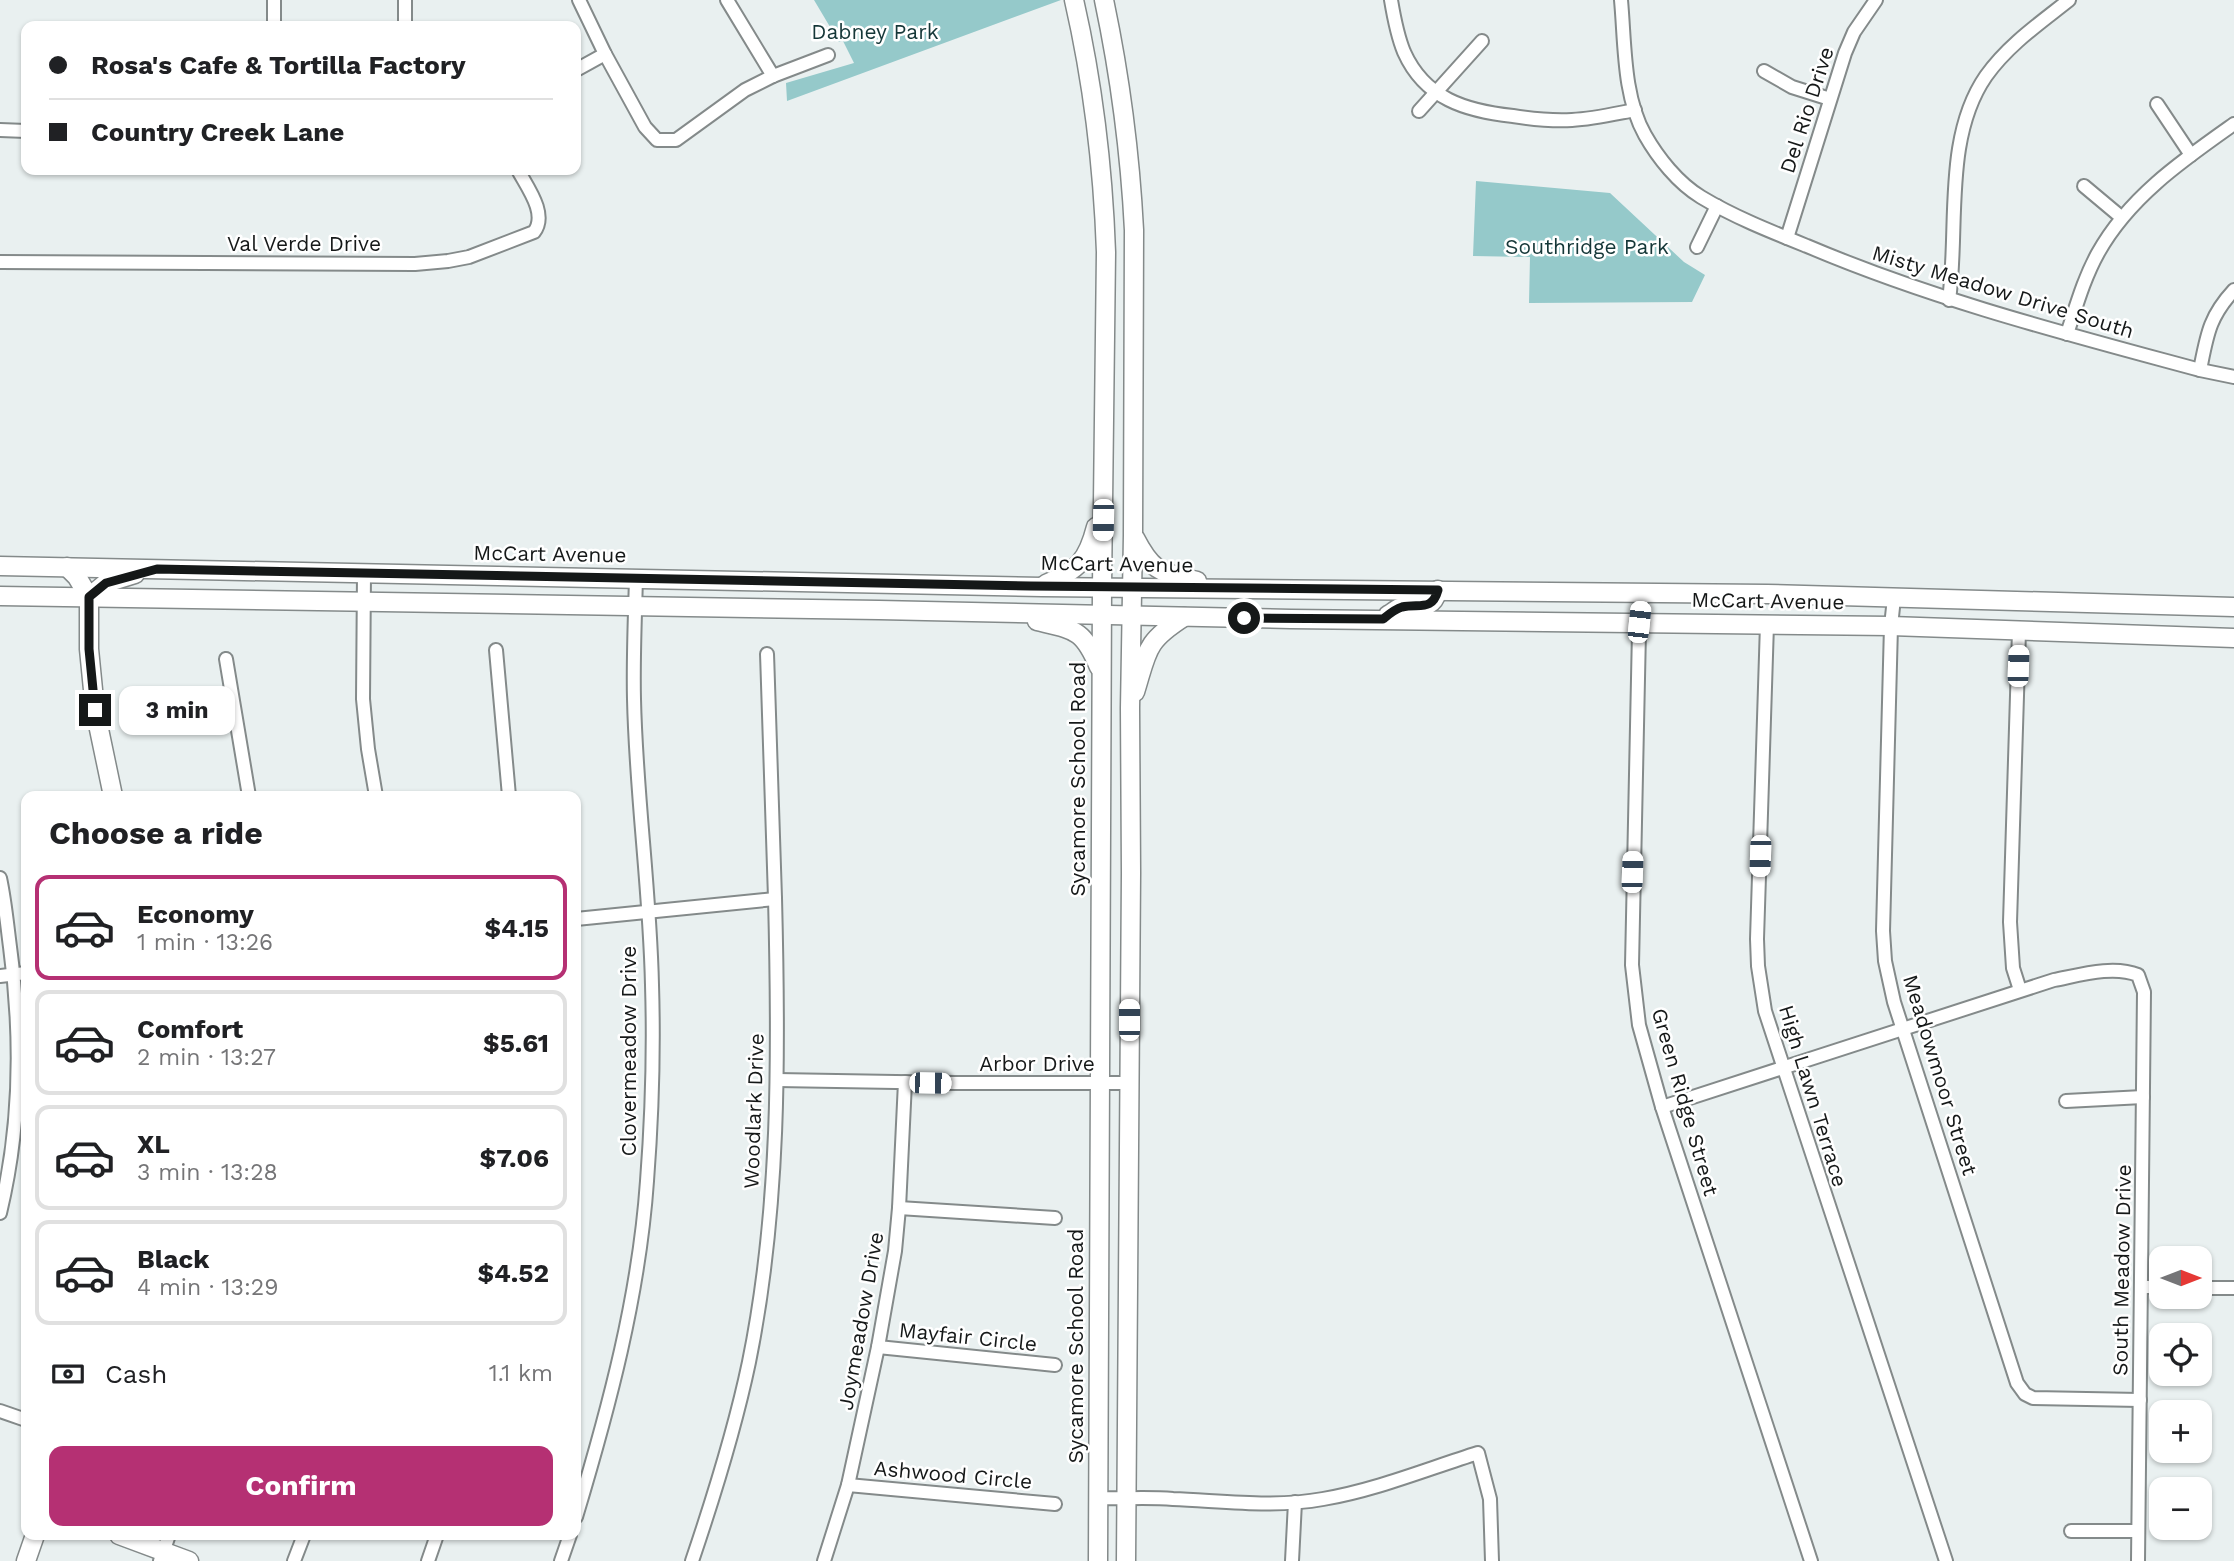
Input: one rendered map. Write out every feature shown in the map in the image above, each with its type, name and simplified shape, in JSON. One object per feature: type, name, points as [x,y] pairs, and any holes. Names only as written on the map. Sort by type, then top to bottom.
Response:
[{"type":"main road","name":"Sycamore School Road","points":[[1074,0],[1096,118],[1105,210],[1098,1561]]},
{"type":"main road","points":[[1104,0],[1117,68],[1132,191],[1135,267],[1130,615],[1126,1561]]},
{"type":"main road","points":[[1089,73],[1117,68]]},
{"type":"main road","points":[[1106,363],[1133,364]]},
{"type":"main road","points":[[1042,586],[1070,573],[1091,548],[1104,497]]},
{"type":"main road","points":[[1133,535],[1145,557],[1160,571],[1224,588]]},
{"type":"main road","name":"McCart Avenue","points":[[0,566],[1102,587],[1486,590],[2234,607]]},
{"type":"main road","points":[[67,567],[77,577],[89,597],[89,649],[95,710],[112,791]]},
{"type":"main road","points":[[89,597],[106,583],[157,569]]},
{"type":"main road","points":[[878,583],[879,610]]},
{"type":"main road","points":[[1383,619],[1400,607],[1429,604],[1435,599],[1438,590]]},
{"type":"main road","points":[[1436,619],[1437,609],[1442,605],[1457,601],[1474,601],[1486,590]]},
{"type":"main road","name":"McCart Avenue","points":[[0,596],[1184,617],[1891,626],[2234,638]]},
{"type":"main road","points":[[996,612],[1073,629],[1092,651],[1102,674]]},
{"type":"main road","points":[[1130,708],[1146,651],[1162,630],[1184,617]]},
{"type":"main road","points":[[1100,874],[1130,873]]},
{"type":"main road","points":[[1099,1262],[1127,1262]]},
{"type":"main road","points":[[26,1561],[33,1540]]},
{"type":"main road","points":[[129,1540],[161,1557],[189,1561]]},
{"type":"street","points":[[274,0],[274,21]]},
{"type":"street","points":[[405,0],[405,21]]},
{"type":"street","points":[[579,0],[645,127],[652,136],[662,141],[676,140],[745,90],[828,55]]},
{"type":"street","points":[[727,0],[773,76]]},
{"type":"street","points":[[1391,0],[1398,35],[1405,53],[1427,84],[1451,103],[1474,110],[1540,119],[1589,118],[1635,110]]},
{"type":"street","name":"Misty Meadow Drive South","points":[[1621,0],[1630,90],[1644,134],[1671,171],[1700,196],[1862,270],[1949,300],[2200,370],[2234,377]]},
{"type":"street","name":"Del Rio Drive","points":[[1787,238],[1845,53],[1867,11],[1876,0]]},
{"type":"street","points":[[1949,300],[1954,268],[1956,170],[1970,107],[1986,76],[2000,59],[2020,39],[2069,0]]},
{"type":"street","points":[[1419,111],[1482,41]]},
{"type":"street","points":[[581,67],[605,54]]},
{"type":"street","points":[[1764,71],[1792,87],[1830,99]]},
{"type":"street","points":[[2157,104],[2191,155]]},
{"type":"street","points":[[2067,334],[2096,256],[2121,217],[2152,187],[2234,124]]},
{"type":"street","points":[[0,130],[21,131]]},
{"type":"street","name":"Val Verde Drive","points":[[0,262],[415,264],[448,261],[469,257],[534,232],[538,227],[540,215],[520,175]]},
{"type":"street","points":[[2084,186],[2121,217]]},
{"type":"street","points":[[1697,247],[1717,206]]},
{"type":"street","points":[[2200,370],[2213,316],[2234,290]]},
{"type":"street","points":[[364,574],[363,699],[375,791]]},
{"type":"street","name":"Clovermeadow Drive","points":[[581,1500],[615,1377],[637,1267],[643,1219],[652,1060],[652,983],[634,698],[636,577]]},
{"type":"street","name":"Green Ridge Street","points":[[1642,594],[1632,872],[1632,965],[1639,1025],[1662,1107],[1811,1561]]},
{"type":"street","name":"Meadowmoor Street","points":[[1894,598],[1883,931],[1885,961],[1894,1002],[2017,1383],[2025,1394],[2033,1398],[2140,1400]]},
{"type":"street","name":"High Lawn Terrace","points":[[1767,624],[1757,939],[1765,1011],[1946,1561]]},
{"type":"street","points":[[1662,1107],[2020,990],[2013,968],[2011,922],[2019,631]]},
{"type":"street","points":[[496,650],[509,791]]},
{"type":"street","name":"Woodlark Drive","points":[[692,1561],[706,1520],[749,1362],[765,1262],[776,1132],[775,899],[767,654]]},
{"type":"street","points":[[226,659],[248,791]]},
{"type":"street","points":[[0,878],[20,974],[16,1110],[0,1213]]},
{"type":"street","points":[[581,919],[775,899]]},
{"type":"street","name":"South Meadow Drive","points":[[2020,990],[2094,972],[2121,971],[2138,975],[2144,992],[2138,1561]]},
{"type":"street","points":[[0,975],[20,974]]},
{"type":"street","name":"Arbor Drive","points":[[777,1080],[1129,1083]]},
{"type":"street","name":"Joymeadow Drive","points":[[824,1561],[848,1485],[878,1347],[895,1251],[905,1082]]},
{"type":"street","points":[[2066,1101],[2143,1097]]},
{"type":"street","points":[[899,1208],[1055,1218]]},
{"type":"street","points":[[2141,1287],[2149,1287]]},
{"type":"street","points":[[2212,1287],[2234,1288]]},
{"type":"street","name":"Mayfair Circle","points":[[878,1347],[1055,1365]]},
{"type":"street","points":[[0,1411],[21,1418]]},
{"type":"street","points":[[1098,1498],[1221,1503],[1324,1499],[1478,1453],[1490,1499],[1492,1561]]},
{"type":"street","name":"Ashwood Circle","points":[[848,1485],[1055,1504]]},
{"type":"street","points":[[1292,1561],[1295,1502]]},
{"type":"street","points":[[2071,1531],[2138,1531]]},
{"type":"street","points":[[161,1557],[167,1540]]},
{"type":"street","points":[[294,1561],[302,1540]]},
{"type":"street","points":[[428,1561],[435,1540]]},
{"type":"street","points":[[561,1561],[568,1540]]},
{"type":"green space","name":"Dabney Park","points":[[814,0],[1061,0],[787,101],[786,83],[854,63],[843,41],[839,42]]},
{"type":"green space","name":"Southridge Park","points":[[1476,181],[1610,193],[1684,262],[1705,275],[1692,302],[1529,303],[1530,257],[1473,256]]},
{"type":"route","points":[[95,710],[89,649],[89,597],[106,583],[118,578],[157,569],[636,577],[773,582],[1438,590],[1435,599],[1429,604],[1400,607],[1383,619],[1244,618]]}]
